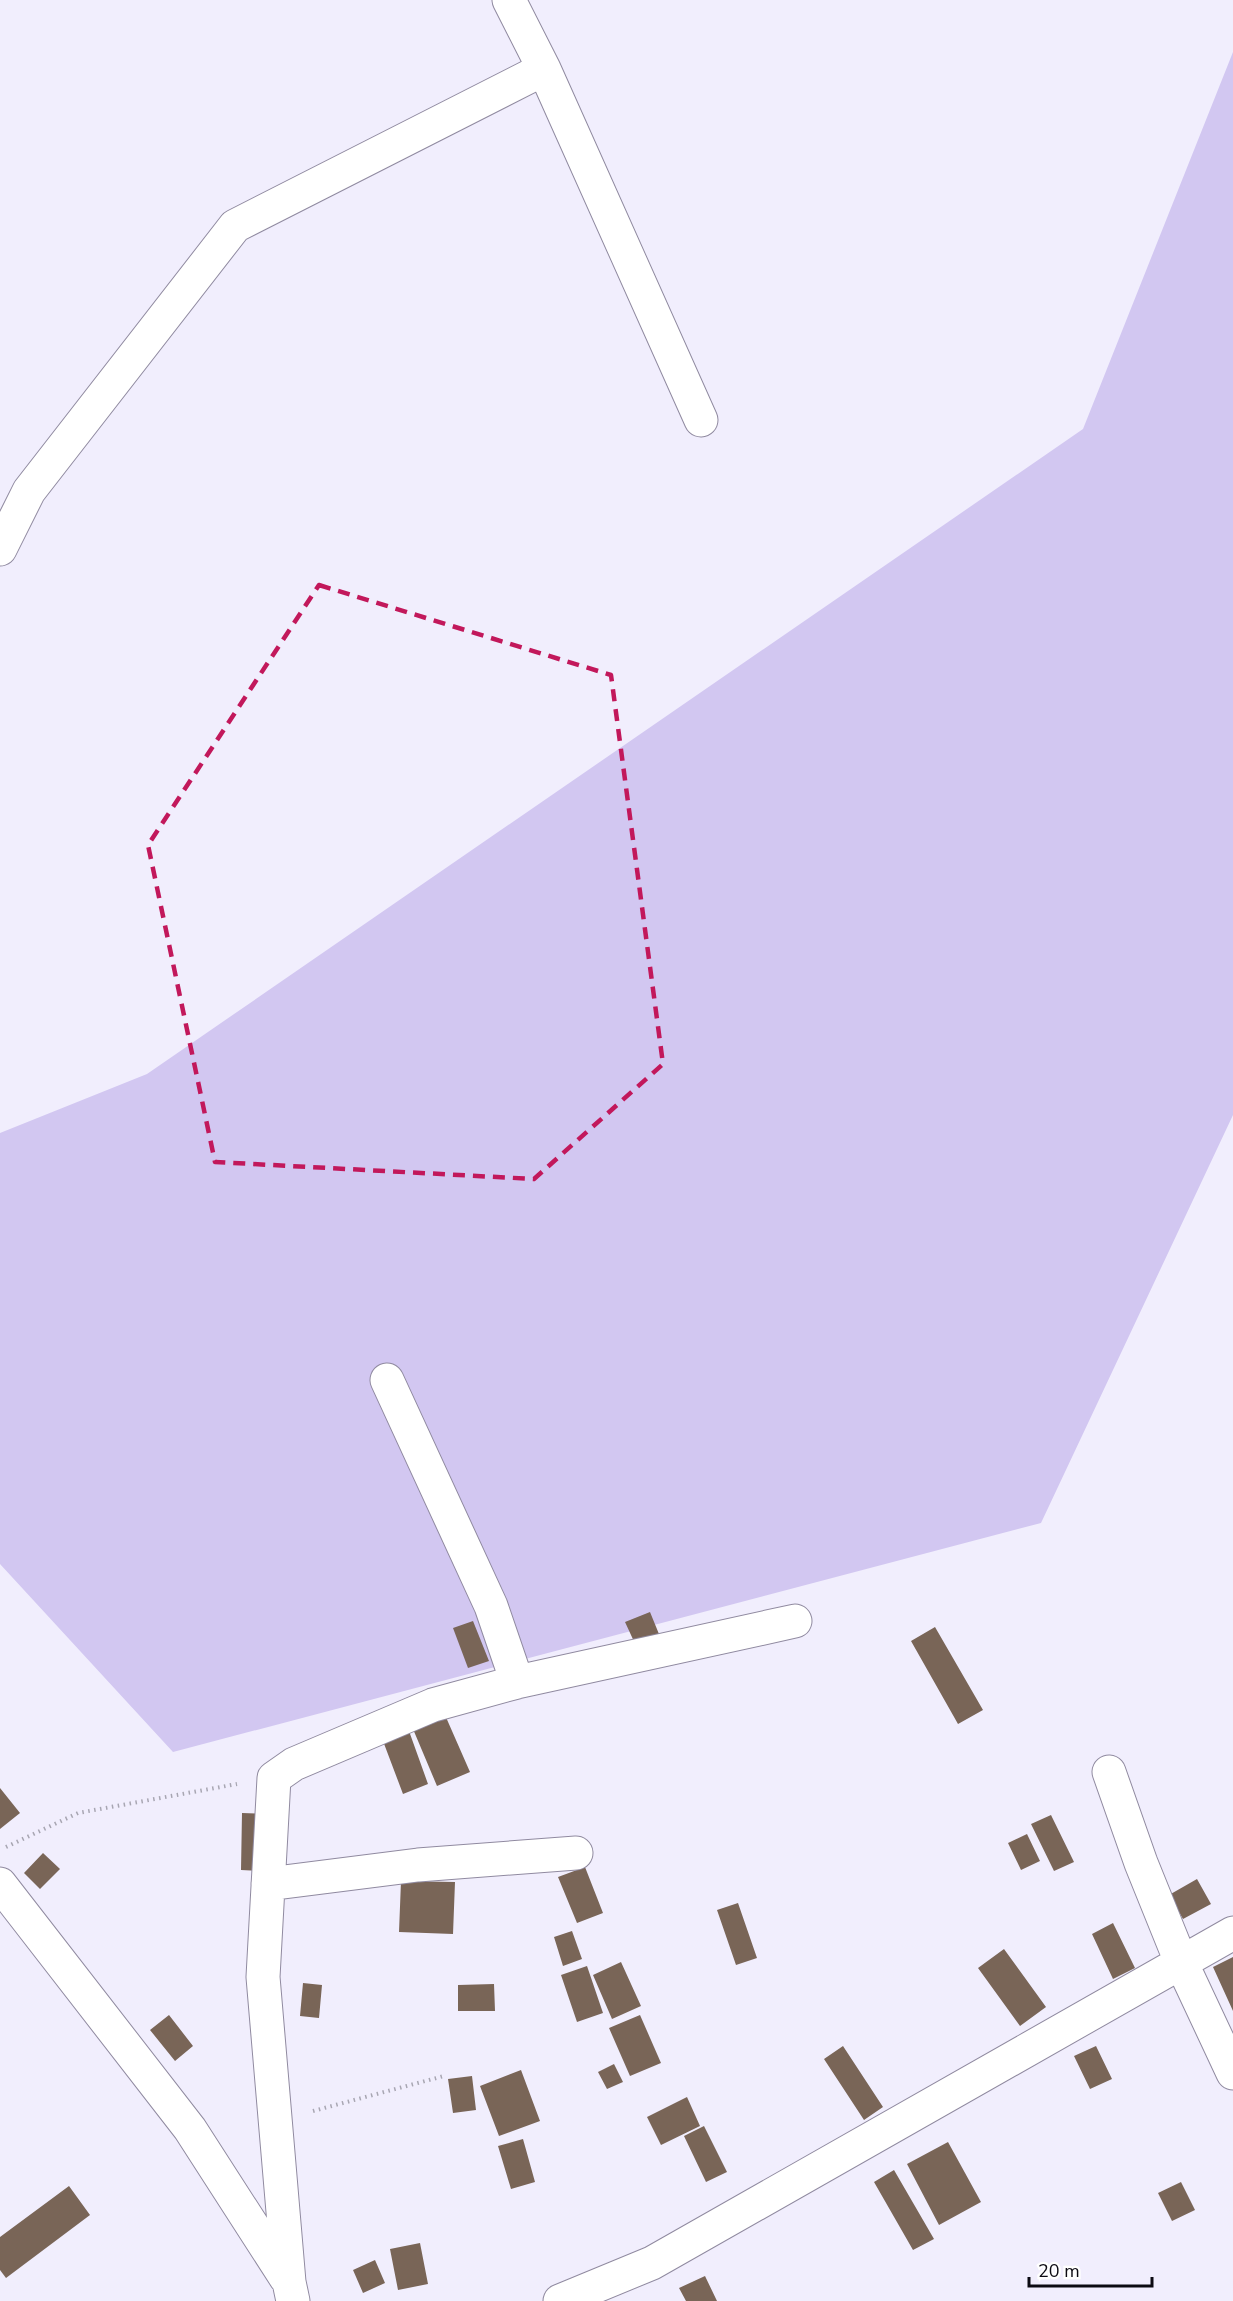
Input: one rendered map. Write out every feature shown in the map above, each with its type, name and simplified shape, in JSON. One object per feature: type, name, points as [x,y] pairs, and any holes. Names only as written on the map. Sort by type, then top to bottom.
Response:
[{"type":"street","points":[[509,0],[544,69],[700,420]]},
{"type":"street","points":[[0,549],[29,491],[234,226],[544,69]]},
{"type":"street","points":[[387,1380],[491,1606],[517,1682]]},
{"type":"street","points":[[291,2291],[263,1977],[273,1778],[294,1764],[434,1705],[517,1682],[795,1621]]},
{"type":"street","points":[[1109,1772],[1141,1863],[1181,1962],[1233,2073]]},
{"type":"street","points":[[268,1884],[418,1865],[576,1852]]},
{"type":"street","points":[[0,1884],[190,2129],[291,2291]]},
{"type":"street","points":[[560,2301],[652,2263],[1233,1933]]},
{"type":"path","points":[[0,1850],[78,1812],[273,1778]]},
{"type":"path","points":[[275,2121],[444,2076]]},
{"type":"highlighted area","points":[[319,585],[611,675],[663,1064],[534,1179],[215,1162],[148,845]]},
{"type":"shaded area","points":[[1233,52],[1233,1115],[1041,1523],[173,1752],[0,1564],[0,1133],[147,1074],[1083,429]]},
{"type":"building","points":[[650,1612],[661,1639],[637,1648],[625,1622]]},
{"type":"building","points":[[473,1621],[489,1661],[468,1668],[453,1628]]},
{"type":"building","points":[[935,1627],[983,1710],[958,1724],[911,1641]]},
{"type":"building","points":[[445,1715],[470,1772],[437,1786],[413,1729]]},
{"type":"building","points":[[409,1731],[428,1784],[403,1794],[383,1741]]},
{"type":"building","points":[[0,1788],[20,1813],[0,1829]]},
{"type":"building","points":[[242,1813],[265,1814],[264,1871],[241,1870]]},
{"type":"building","points":[[1051,1815],[1074,1862],[1054,1871],[1031,1824]]},
{"type":"building","points":[[1027,1834],[1040,1861],[1021,1870],[1008,1843]]},
{"type":"building","points":[[43,1853],[60,1869],[40,1889],[24,1873]]},
{"type":"building","points":[[585,1867],[603,1913],[577,1923],[558,1877]]},
{"type":"building","points":[[1197,1879],[1211,1904],[1183,1919],[1169,1895]]},
{"type":"building","points":[[401,1881],[455,1882],[453,1934],[399,1932]]},
{"type":"building","points":[[738,1903],[757,1958],[736,1965],[717,1910]]},
{"type":"building","points":[[1113,1923],[1135,1968],[1113,1979],[1092,1934]]},
{"type":"building","points":[[572,1931],[582,1959],[563,1966],[554,1937]]},
{"type":"building","points":[[1004,1949],[1046,2007],[1020,2026],[978,1968]]},
{"type":"building","points":[[1233,1957],[1233,2011],[1213,1967]]},
{"type":"building","points":[[621,1962],[641,2006],[612,2019],[593,1975]]},
{"type":"building","points":[[587,1966],[603,2013],[577,2022],[561,1975]]},
{"type":"building","points":[[303,1983],[322,1985],[319,2018],[300,2016]]},
{"type":"building","points":[[494,1984],[495,2011],[458,2011],[458,1985]]},
{"type":"building","points":[[169,2015],[193,2046],[175,2061],[150,2030]]},
{"type":"building","points":[[640,2015],[661,2063],[630,2076],[609,2028]]},
{"type":"building","points":[[843,2046],[883,2107],[864,2120],[824,2059]]},
{"type":"building","points":[[1096,2046],[1112,2079],[1090,2089],[1074,2056]]},
{"type":"building","points":[[614,2064],[623,2082],[607,2089],[598,2072]]},
{"type":"building","points":[[521,2070],[540,2121],[499,2136],[480,2086]]},
{"type":"building","points":[[472,2076],[476,2110],[453,2113],[448,2079]]},
{"type":"building","points":[[687,2097],[700,2126],[661,2145],[647,2117]]},
{"type":"building","points":[[704,2126],[727,2172],[706,2182],[684,2136]]},
{"type":"building","points":[[523,2139],[535,2182],[511,2189],[498,2146]]},
{"type":"building","points":[[948,2142],[981,2202],[939,2225],[907,2164]]},
{"type":"building","points":[[894,2170],[934,2239],[913,2250],[874,2182]]},
{"type":"building","points":[[1181,2182],[1195,2210],[1172,2221],[1158,2193]]},
{"type":"building","points":[[69,2186],[90,2215],[6,2278],[0,2270],[0,2237]]},
{"type":"building","points":[[420,2243],[428,2284],[398,2290],[390,2249]]},
{"type":"building","points":[[375,2260],[385,2283],[363,2293],[353,2270]]},
{"type":"building","points":[[705,2276],[717,2301],[686,2301],[679,2288]]}]
